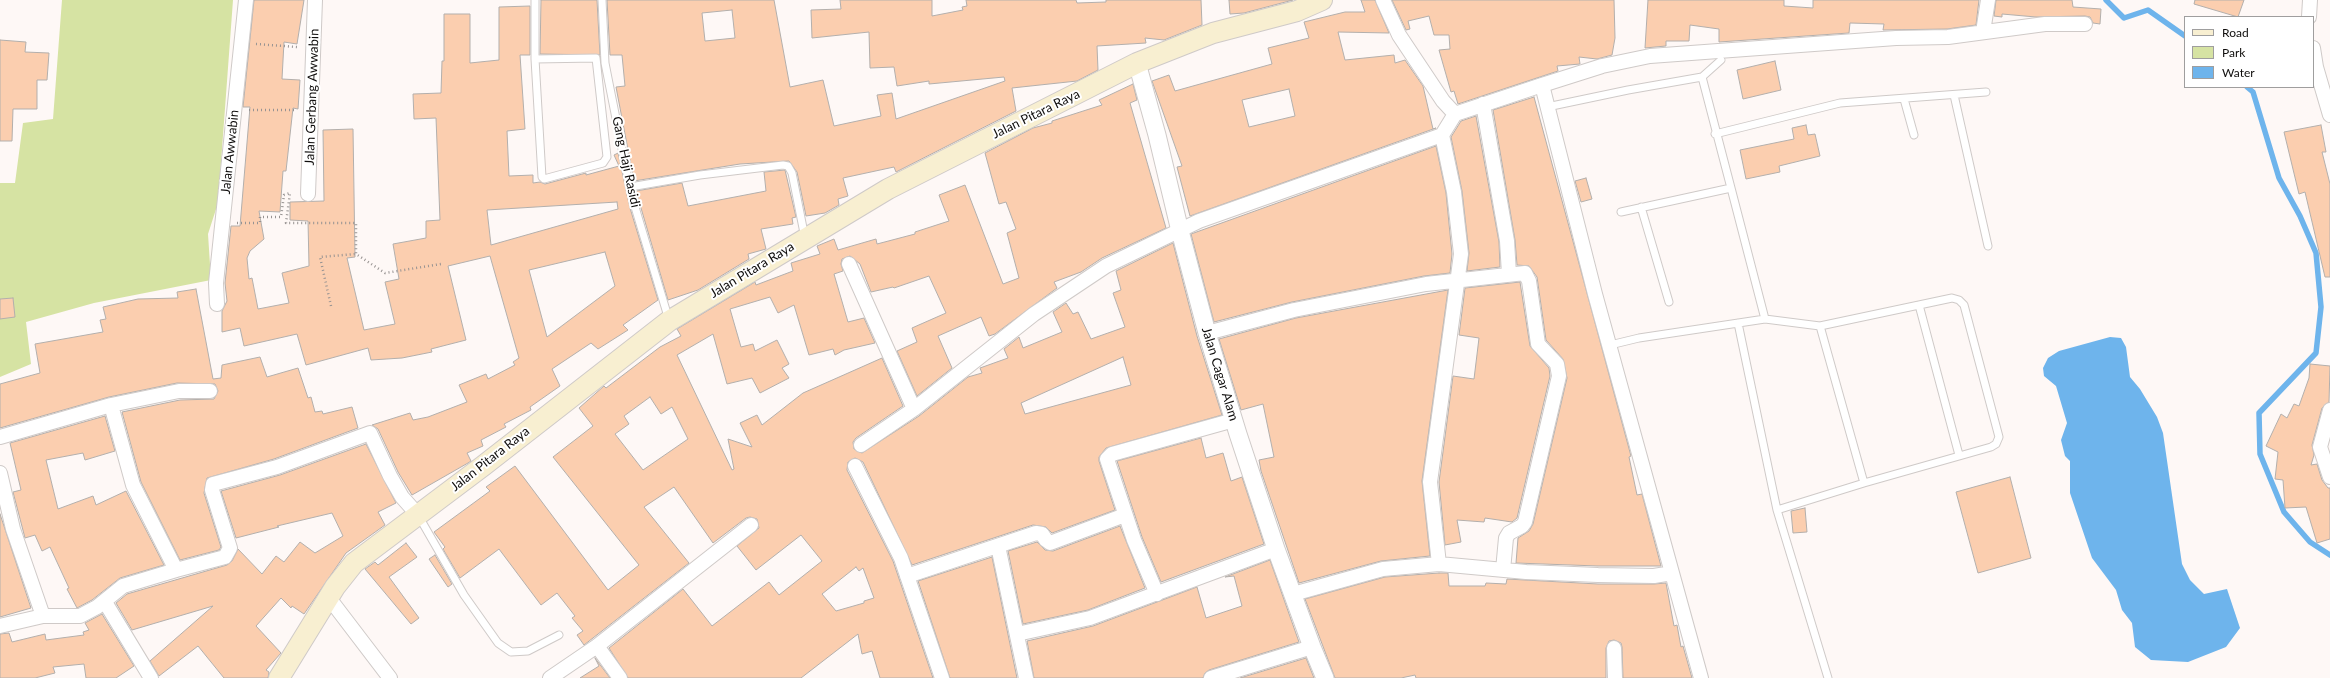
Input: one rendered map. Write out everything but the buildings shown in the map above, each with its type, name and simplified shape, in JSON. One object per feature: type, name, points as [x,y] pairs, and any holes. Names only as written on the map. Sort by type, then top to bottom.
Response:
[{"type":"main road","name":"Jalan Pitara Raya","points":[[278,678],[329,598],[354,563],[669,321],[805,238],[915,175],[1137,63],[1213,33],[1297,11],[1322,0]]},
{"type":"street","name":"Jalan Awwabin","points":[[217,304],[216,283],[246,0]]},
{"type":"street","name":"Jalan Gerbang Awwabin","points":[[308,194],[313,110],[315,0]]},
{"type":"street","points":[[1383,0],[1399,35],[1443,102],[1455,114]]},
{"type":"street","points":[[1983,32],[1988,0]]},
{"type":"street","points":[[2310,0],[2310,16]]},
{"type":"street","points":[[861,445],[914,409],[1034,314],[1106,266],[1199,221],[1442,135],[1455,114],[1483,104],[1602,66],[1650,56],[1896,38],[1948,37],[2045,24],[2085,24]]},
{"type":"street","points":[[2314,54],[2316,67],[2330,115]]},
{"type":"street","name":"Jalan Cagar Alam","points":[[1137,63],[1157,135],[1180,231],[1207,333],[1276,549],[1312,648],[1325,678]]},
{"type":"street","points":[[1542,85],[1610,345],[1701,678]]},
{"type":"street","points":[[1483,104],[1506,234],[1509,274]]},
{"type":"street","points":[[1439,564],[1430,482],[1445,361],[1459,280],[1461,254],[1454,192],[1442,135]]},
{"type":"street","points":[[849,264],[914,409]]},
{"type":"street","points":[[1207,333],[1294,310],[1426,284],[1525,273],[1528,276],[1538,344],[1557,364],[1559,376],[1526,522],[1509,533],[1506,538],[1503,570]]},
{"type":"street","points":[[0,437],[111,405],[179,392],[210,392]]},
{"type":"street","points":[[111,405],[133,485],[176,570]]},
{"type":"street","points":[[2330,410],[2325,447],[2330,477]]},
{"type":"street","points":[[1157,594],[1145,570],[1125,515],[1108,465],[1109,456],[1234,420]]},
{"type":"street","points":[[0,626],[44,616],[80,616],[105,602],[123,586],[225,557],[230,552],[212,490],[213,484],[277,466],[370,433],[390,476],[402,497],[418,515]]},
{"type":"street","points":[[855,466],[901,558],[942,678]]},
{"type":"street","points":[[0,473],[13,529],[44,616]]},
{"type":"street","points":[[907,576],[1040,532],[1050,543],[1125,515]]},
{"type":"street","points":[[550,678],[597,646],[750,524]]},
{"type":"street","points":[[998,546],[1026,678]]},
{"type":"street","points":[[1017,634],[1090,618],[1276,549]]},
{"type":"street","points":[[1293,594],[1383,570],[1439,564],[1503,570],[1598,575],[1654,576],[1672,573]]},
{"type":"street","points":[[329,598],[390,678]]},
{"type":"street","points":[[105,602],[151,678]]},
{"type":"street","points":[[597,646],[620,678]]},
{"type":"street","points":[[1211,678],[1312,648]]},
{"type":"street","points":[[1614,648],[1615,678]]},
{"type":"lane","points":[[535,0],[535,59],[542,176],[544,179],[603,163],[606,157],[596,58],[535,59]]},
{"type":"lane","name":"Gang Haji Rasidi","points":[[602,0],[605,63],[630,187],[669,321]]},
{"type":"lane","points":[[1548,107],[1628,90],[1702,77],[1721,60]]},
{"type":"lane","points":[[1702,77],[1715,134],[1731,188],[1765,319]]},
{"type":"lane","points":[[1715,134],[1840,103],[1986,92]]},
{"type":"lane","points":[[1954,95],[1988,246]]},
{"type":"lane","points":[[1904,98],[1914,134]]},
{"type":"lane","points":[[630,187],[700,175],[783,165],[788,166],[792,173],[805,238]]},
{"type":"lane","points":[[1621,212],[1731,188]]},
{"type":"lane","points":[[1641,207],[1669,302]]},
{"type":"lane","points":[[1610,345],[1639,338],[1765,319],[1820,326],[1956,298],[1964,305],[1999,438],[1996,444],[1991,448],[1959,455],[1777,510]]},
{"type":"lane","points":[[1919,305],[1959,455]]},
{"type":"lane","points":[[1738,323],[1777,510],[1828,678]]},
{"type":"lane","points":[[1820,326],[1864,483]]},
{"type":"lane","points":[[418,515],[464,595],[498,643],[511,652],[528,651],[559,635]]},
{"type":"path","points":[[249,110],[313,110]]},
{"type":"path","points":[[331,306],[320,257],[356,254]]},
{"type":"green space","points":[[62,0],[233,0],[218,203],[208,234],[211,280],[94,303],[26,322],[31,364],[0,377],[0,183],[15,183],[23,123],[53,119]]},
{"type":"water","points":[[2110,337],[2121,338],[2126,347],[2130,377],[2140,389],[2157,417],[2163,433],[2182,564],[2190,580],[2204,594],[2227,589],[2240,628],[2226,647],[2188,662],[2151,660],[2135,647],[2132,623],[2122,610],[2116,590],[2092,558],[2070,493],[2070,461],[2065,456],[2061,440],[2067,423],[2056,386],[2044,376],[2043,368],[2048,358],[2059,351]]},
{"type":"waterway","points":[[2106,0],[2124,18],[2148,10],[2184,35]]},
{"type":"waterway","points":[[2248,88],[2253,92],[2279,178],[2300,216],[2316,253],[2321,307],[2316,353],[2259,413],[2260,454],[2284,512],[2310,542],[2330,555]]}]
